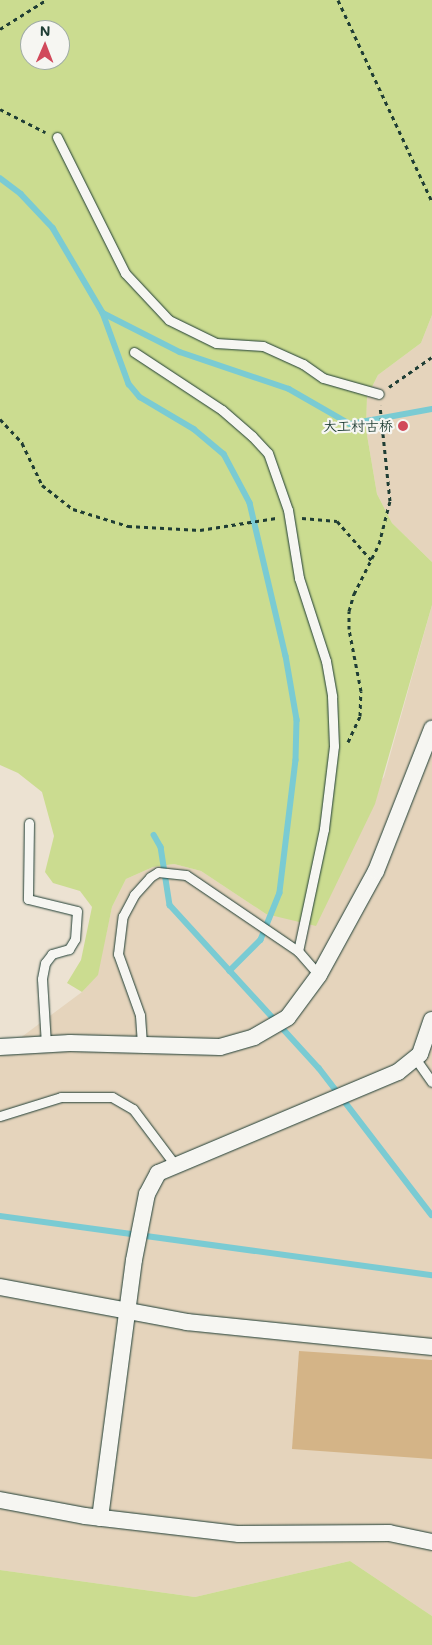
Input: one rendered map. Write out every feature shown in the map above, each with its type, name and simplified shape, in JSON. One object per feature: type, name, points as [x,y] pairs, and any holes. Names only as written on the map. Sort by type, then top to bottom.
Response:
[{"type":"street","points":[[0,1047],[46,1044],[142,1044],[220,1047],[254,1037],[286,1018],[319,974],[376,871],[432,728]]},
{"type":"street","points":[[100,1518],[134,1260],[148,1194],[158,1173],[398,1072],[420,1054],[432,1020]]},
{"type":"street","points":[[0,1287],[187,1322],[432,1347]]},
{"type":"street","points":[[0,1500],[100,1518],[239,1534],[389,1533],[432,1542]]},
{"type":"lane","points":[[57,137],[124,273],[169,320],[216,343],[263,346],[304,364],[323,378],[379,394]]},
{"type":"lane","points":[[134,352],[222,410],[268,453],[289,518],[300,578],[327,670],[332,706],[332,761],[324,828],[298,951]]},
{"type":"lane","points":[[29,823],[28,900],[77,911],[75,939],[69,949],[52,954],[45,963],[42,979],[46,1044]]},
{"type":"lane","points":[[142,1044],[140,1015],[118,954],[123,916],[134,896],[158,872],[186,875],[298,951],[319,974]]},
{"type":"lane","points":[[415,1058],[432,1082]]},
{"type":"lane","points":[[0,1116],[61,1097],[112,1098],[133,1109],[176,1166]]},
{"type":"path","points":[[0,29],[46,0]]},
{"type":"path","points":[[338,0],[432,202]]},
{"type":"path","points":[[0,109],[57,137]]},
{"type":"path","points":[[332,761],[353,735],[360,716],[361,691],[349,628],[349,611],[379,544],[390,501],[379,394],[432,357]]},
{"type":"path","points":[[0,419],[22,443],[42,485],[73,509],[128,526],[200,530],[289,518],[338,521],[372,561]]},
{"type":"shaded area","points":[[432,315],[432,562],[392,523],[377,494],[366,429],[367,397],[378,375],[421,343]]},
{"type":"shaded area","points":[[432,605],[432,1616],[350,1561],[195,1597],[0,1570],[0,1053],[82,992],[97,975],[112,907],[126,879],[153,867],[174,864],[201,871],[266,914],[384,777]]},
{"type":"green space","points":[[0,0],[432,0],[432,315],[421,343],[378,375],[367,397],[366,429],[377,494],[392,523],[432,562],[432,605],[375,804],[316,926],[266,914],[201,871],[174,864],[153,867],[126,879],[112,907],[98,975],[82,992],[67,983],[81,960],[92,907],[80,891],[53,883],[45,872],[54,836],[42,792],[18,773],[0,765]]},
{"type":"green space","points":[[350,1561],[432,1616],[432,1645],[0,1645],[0,1570],[195,1597]]},
{"type":"building","points":[[299,1351],[432,1360],[432,1459],[292,1449]]},
{"type":"waterway","points":[[0,178],[21,194],[53,228],[103,313],[180,352],[289,389],[350,424],[432,409]]},
{"type":"waterway","points":[[103,313],[129,384],[140,397],[194,429],[224,454],[250,503],[286,656],[297,720],[296,760],[280,893],[261,940],[230,971]]},
{"type":"waterway","points":[[154,835],[161,847],[170,905],[319,1068],[432,1215]]},
{"type":"waterway","points":[[0,1216],[432,1275]]},
{"type":"place","name":"大工村古桥","points":[[403,426]]}]
